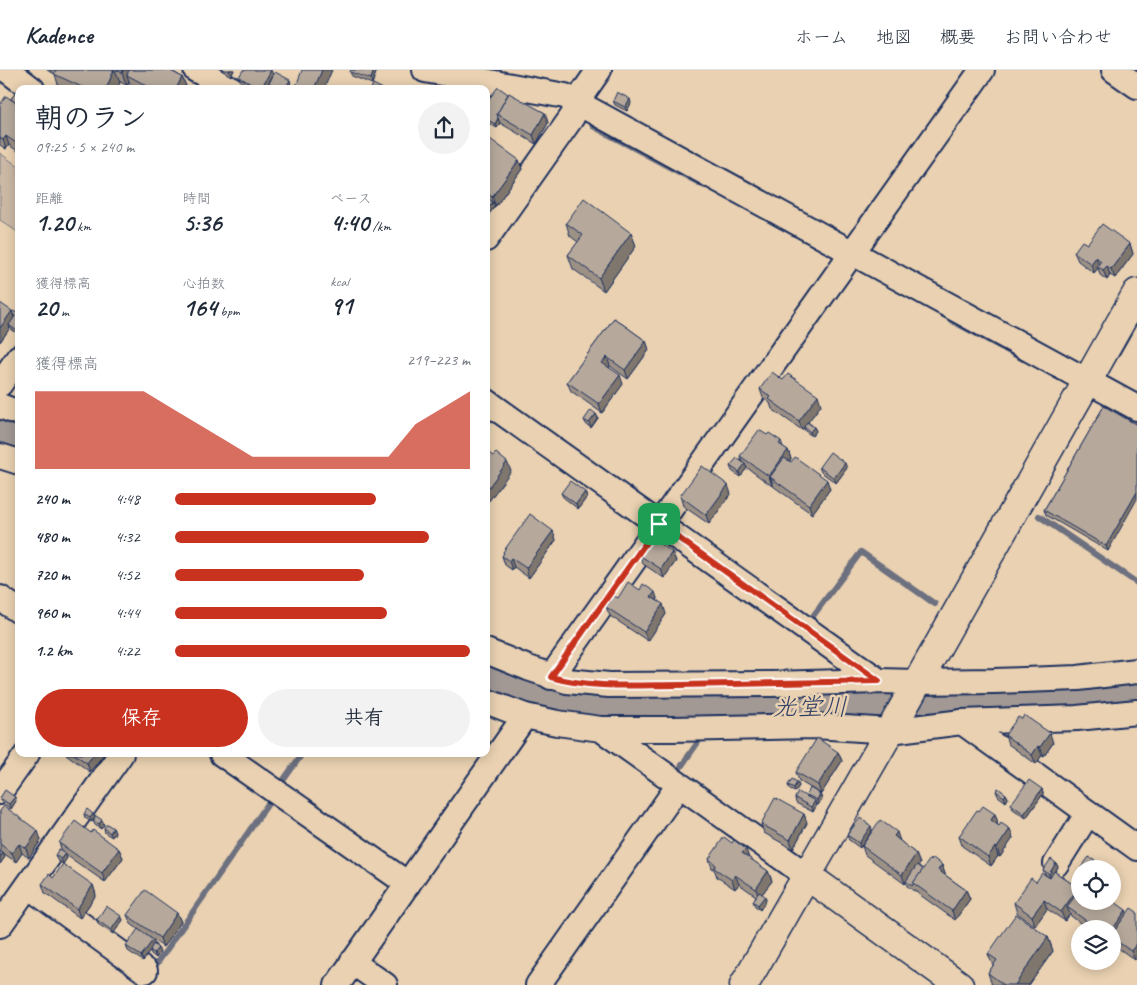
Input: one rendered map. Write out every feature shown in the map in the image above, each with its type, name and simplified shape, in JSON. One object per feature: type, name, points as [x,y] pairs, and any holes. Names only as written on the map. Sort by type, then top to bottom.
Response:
[{"type":"street","points":[[8,70],[27,85]]},
{"type":"street","points":[[425,70],[516,78],[565,96],[1137,408]]},
{"type":"street","points":[[490,232],[572,117],[583,93],[599,70]]},
{"type":"street","points":[[551,677],[982,70]]},
{"type":"street","points":[[1114,70],[1137,86]]},
{"type":"street","points":[[199,78],[220,85]]},
{"type":"street","points":[[744,985],[892,728],[1137,292]]},
{"type":"street","points":[[0,384],[15,363]]},
{"type":"street","points":[[490,404],[879,681]]},
{"type":"street","points":[[0,406],[15,412]]},
{"type":"street","points":[[0,456],[15,461]]},
{"type":"street","points":[[0,598],[15,608]]},
{"type":"street","points":[[490,653],[567,682],[609,685],[879,681],[916,684],[1078,678],[1137,672]]},
{"type":"street","points":[[490,703],[525,716],[557,723],[601,729],[729,729],[815,726],[892,728],[962,722],[1077,718],[1137,712]]},
{"type":"street","points":[[337,985],[525,716]]},
{"type":"street","points":[[962,722],[1137,848]]},
{"type":"street","points":[[601,729],[959,985]]},
{"type":"street","points":[[0,792],[25,757]]},
{"type":"street","points":[[0,925],[119,757]]},
{"type":"street","points":[[226,757],[408,884]]},
{"type":"street","points":[[538,985],[679,785]]},
{"type":"street","points":[[1056,864],[1088,813]]},
{"type":"street","points":[[28,886],[145,971]]},
{"type":"street","points":[[352,962],[385,985]]},
{"type":"shaded area","points":[[0,153],[15,164],[15,230],[0,220]]},
{"type":"building","points":[[56,70],[114,70],[108,85],[77,85],[54,74]]},
{"type":"building","points":[[129,70],[169,70],[182,77],[178,85],[146,85],[127,75]]},
{"type":"building","points":[[243,70],[271,70],[263,85],[253,85],[239,77]]},
{"type":"building","points":[[302,70],[322,70],[316,85],[296,85]]},
{"type":"building","points":[[351,70],[374,70],[371,79],[350,72]]},
{"type":"building","points":[[275,72],[290,80],[287,85],[268,85]]},
{"type":"building","points":[[498,87],[508,94],[497,114],[498,118],[495,124],[490,121],[490,97]]},
{"type":"building","points":[[617,92],[630,99],[625,107],[613,101]]},
{"type":"building","points":[[15,93],[15,102],[11,99]]},
{"type":"building","points":[[509,93],[545,113],[533,135],[497,114]]},
{"type":"building","points":[[6,96],[15,102],[15,142],[6,136],[3,140],[0,138],[0,105]]},
{"type":"building","points":[[490,139],[519,160],[492,197],[490,195]]},
{"type":"building","points":[[584,198],[631,233],[599,278],[568,255],[583,235],[566,223]]},
{"type":"building","points":[[1102,224],[1130,244],[1111,269],[1107,266],[1103,270],[1097,266],[1101,261],[1096,257],[1091,264],[1074,252],[1082,241],[1087,244]]},
{"type":"building","points":[[0,303],[12,311],[0,328]]},
{"type":"building","points":[[15,316],[15,330],[9,325]]},
{"type":"building","points":[[614,318],[646,341],[625,370],[607,357],[602,363],[620,375],[599,404],[567,382]]},
{"type":"building","points":[[772,372],[783,380],[788,374],[818,395],[799,421],[769,399],[771,397],[760,389]]},
{"type":"building","points":[[1104,406],[1137,425],[1137,492],[1106,546],[1044,510]]},
{"type":"building","points":[[591,410],[596,414],[589,423],[584,420]]},
{"type":"building","points":[[807,422],[814,427],[810,432],[804,427]]},
{"type":"building","points":[[759,430],[767,435],[769,433],[781,441],[779,444],[788,450],[769,476],[740,456]]},
{"type":"building","points":[[830,452],[845,463],[834,478],[819,467]]},
{"type":"building","points":[[496,453],[507,462],[490,485],[490,454],[493,456]]},
{"type":"building","points":[[795,457],[827,480],[809,505],[770,477],[784,458],[791,462]]},
{"type":"building","points":[[737,458],[745,464],[739,472],[730,466]]},
{"type":"building","points":[[702,466],[728,485],[706,515],[680,496]]},
{"type":"building","points":[[570,481],[585,492],[576,504],[561,493]]},
{"type":"building","points":[[530,514],[553,531],[526,568],[511,558],[509,561],[502,556]]},
{"type":"building","points":[[651,538],[672,552],[661,569],[639,555]]},
{"type":"building","points":[[628,582],[640,590],[643,584],[655,592],[651,597],[663,604],[644,632],[606,607],[614,596],[618,598]]},
{"type":"building","points":[[1024,715],[1050,733],[1032,755],[1005,735],[1018,717],[1022,719]]},
{"type":"building","points":[[817,738],[838,752],[818,785],[796,772]]},
{"type":"building","points":[[78,757],[92,757],[87,763]]},
{"type":"building","points":[[792,779],[797,782],[794,788],[788,785]]},
{"type":"building","points":[[1029,780],[1042,789],[1024,814],[1011,804]]},
{"type":"building","points":[[810,788],[820,794],[817,800],[807,795]]},
{"type":"building","points":[[998,788],[1006,794],[1004,797],[996,791]]},
{"type":"building","points":[[5,790],[15,797],[9,804],[0,798]]},
{"type":"building","points":[[798,792],[815,801],[811,807],[795,798]]},
{"type":"building","points":[[775,798],[804,814],[790,840],[761,824]]},
{"type":"building","points":[[4,806],[38,831],[26,848],[19,844],[12,853],[0,844],[0,811]]},
{"type":"building","points":[[983,806],[995,814],[991,820],[999,826],[1001,823],[1010,829],[997,848],[995,847],[988,857],[959,836],[977,810],[979,811]]},
{"type":"building","points":[[87,809],[93,814],[90,818],[84,814]]},
{"type":"building","points":[[96,816],[102,820],[99,824],[93,820]]},
{"type":"building","points":[[860,818],[871,826],[859,843],[847,835]]},
{"type":"building","points":[[880,820],[897,832],[894,836],[916,854],[902,875],[862,846]]},
{"type":"building","points":[[75,821],[91,833],[93,830],[119,849],[102,873],[59,843]]},
{"type":"building","points":[[107,824],[113,828],[110,833],[104,828]]},
{"type":"building","points":[[724,837],[732,843],[734,840],[746,849],[742,853],[768,871],[756,889],[735,875],[732,880],[714,868],[716,865],[709,859]]},
{"type":"building","points":[[59,849],[65,853],[61,859],[55,855]]},
{"type":"building","points":[[933,858],[942,865],[938,870],[966,890],[952,911],[913,883],[930,859],[931,861]]},
{"type":"building","points":[[1051,859],[1056,863],[1049,874],[1043,870]]},
{"type":"building","points":[[63,864],[93,885],[77,909],[42,884],[49,874],[53,878]]},
{"type":"building","points":[[917,865],[923,869],[912,886],[906,881]]},
{"type":"building","points":[[1054,871],[1071,883],[1071,898],[1061,912],[1044,900],[1032,916],[1014,903],[1031,878],[1036,882],[1042,873],[1050,878]]},
{"type":"building","points":[[145,890],[177,913],[160,938],[127,915]]},
{"type":"building","points":[[759,892],[765,896],[758,905],[753,901]]},
{"type":"building","points":[[1071,901],[1071,910],[1067,907]]},
{"type":"building","points":[[106,906],[121,916],[111,930],[97,920]]},
{"type":"building","points":[[1121,906],[1126,910],[1119,920],[1085,920],[1071,910],[1121,910]]},
{"type":"building","points":[[1131,908],[1137,912],[1137,943],[1131,951],[1121,944],[1121,922]]},
{"type":"building","points":[[1016,914],[1048,937],[1015,985],[1004,985],[988,973],[997,960],[988,954]]},
{"type":"building","points":[[138,929],[153,940],[141,956],[126,946]]},
{"type":"building","points":[[153,944],[158,948],[154,953],[150,950]]},
{"type":"waterway","points":[[593,126],[705,186]]},
{"type":"waterway","points":[[951,320],[1023,359]]},
{"type":"waterway","points":[[1121,412],[1137,422]]},
{"type":"waterway","name":"光堂川","points":[[0,430],[15,436]]},
{"type":"waterway","points":[[1039,516],[1137,583]]},
{"type":"waterway","points":[[813,616],[861,552],[935,604]]},
{"type":"waterway","name":"光堂川","points":[[490,678],[519,689],[563,702],[664,706],[971,706],[1137,690]]},
{"type":"waterway","points":[[713,721],[723,707]]},
{"type":"waterway","points":[[678,771],[703,735]]},
{"type":"waterway","points":[[276,783],[280,785],[300,757]]},
{"type":"waterway","points":[[142,985],[272,798]]},
{"type":"route","points":[[659,524],[879,681],[609,685],[567,682],[551,677],[659,524]]}]
